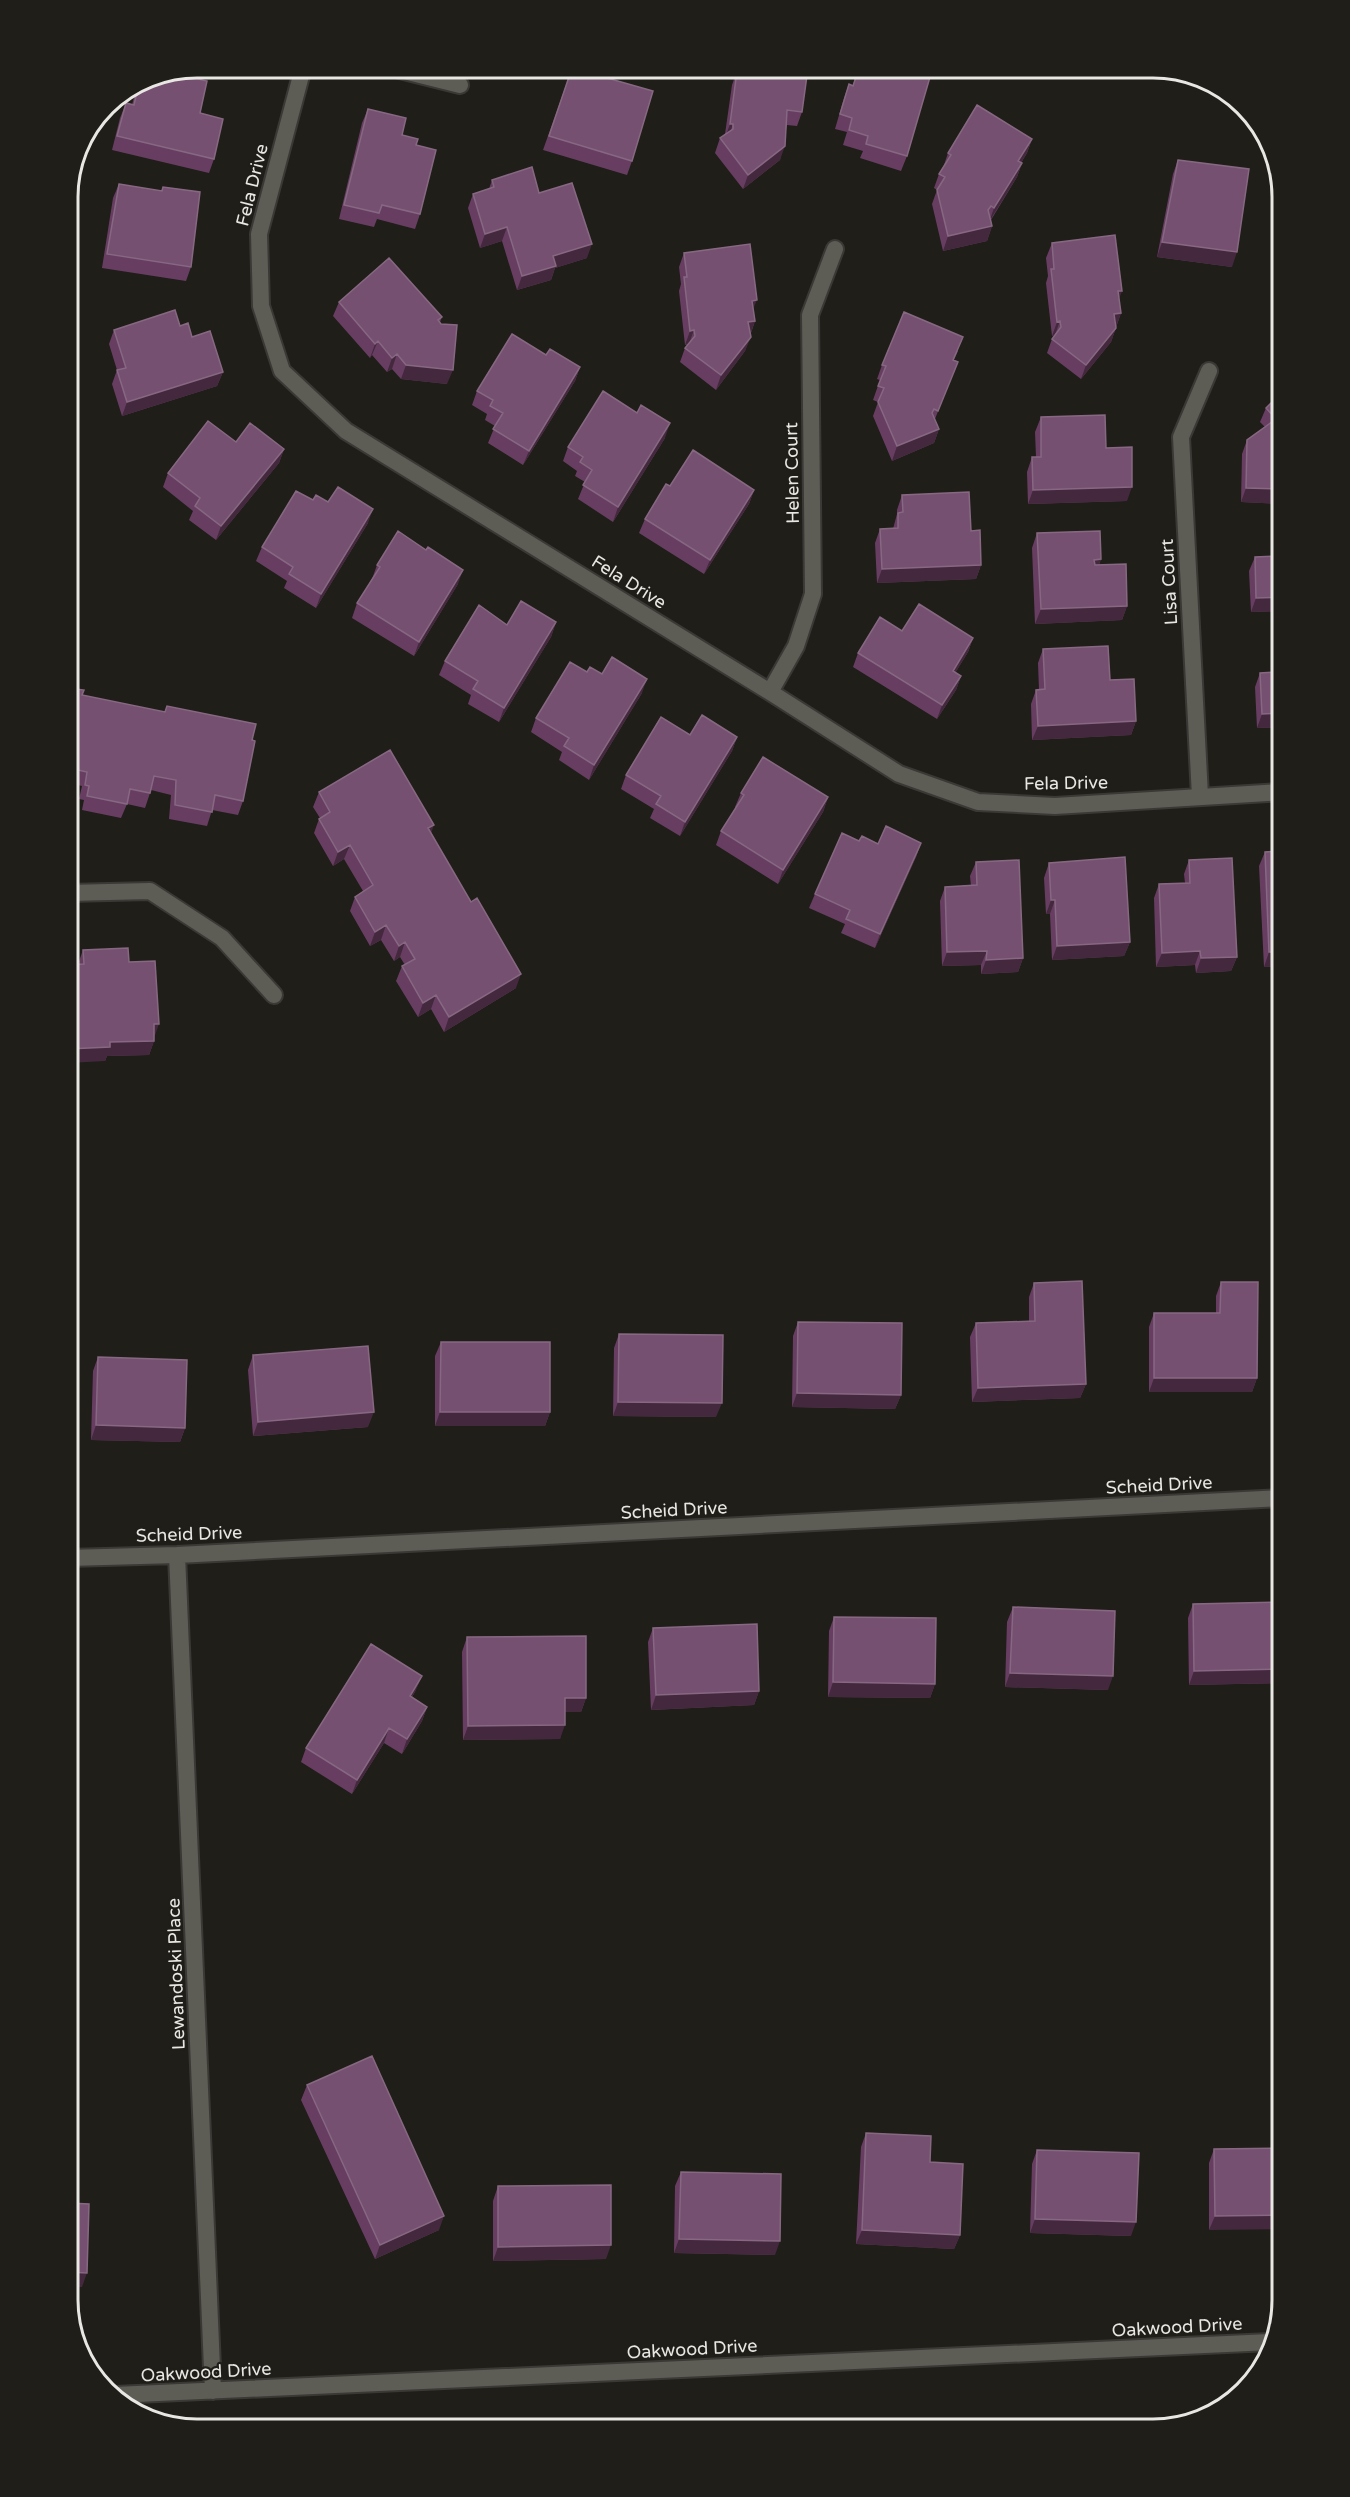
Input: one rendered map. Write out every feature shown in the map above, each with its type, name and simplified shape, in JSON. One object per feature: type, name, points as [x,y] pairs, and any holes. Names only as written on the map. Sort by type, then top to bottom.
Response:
[{"type":"street","name":"Fela Drive","points":[[300,78],[259,234],[261,306],[282,371],[346,431],[899,774],[978,802],[1055,806],[1272,792]]},
{"type":"street","points":[[432,78],[460,85]]},
{"type":"street","name":"Helen Court","points":[[770,692],[796,646],[813,594],[810,315],[835,249]]},
{"type":"street","name":"Lisa Court","points":[[1200,796],[1181,437],[1209,371]]},
{"type":"street","points":[[78,893],[150,891],[222,938],[273,995]]},
{"type":"street","name":"Scheid Drive","points":[[78,1558],[177,1555],[1272,1499]]},
{"type":"street","name":"Lewandoski Place","points":[[177,1555],[213,2391]]},
{"type":"street","name":"Oakwood Drive","points":[[127,2395],[1264,2342]]},
{"type":"building","points":[[190,78],[207,81],[200,113],[223,119],[214,159],[117,136],[126,103],[134,105],[136,95],[159,84]]},
{"type":"building","points":[[569,78],[607,78],[653,91],[632,161],[549,136]]},
{"type":"building","points":[[736,78],[807,78],[802,112],[787,110],[785,146],[748,175],[720,138],[733,129],[733,124],[730,124]]},
{"type":"building","points":[[856,78],[930,78],[907,156],[866,144],[868,136],[849,130],[852,118],[840,114],[849,84],[853,86]]},
{"type":"building","points":[[977,105],[1032,139],[1018,161],[1022,163],[994,208],[991,206],[988,210],[992,226],[948,236],[937,190],[945,177],[939,174],[951,155],[948,153]]},
{"type":"building","points":[[368,109],[406,118],[402,135],[418,139],[416,145],[436,150],[420,214],[382,205],[379,213],[344,205]]},
{"type":"building","points":[[1178,160],[1249,169],[1237,252],[1162,242]]},
{"type":"building","points":[[532,167],[539,193],[572,183],[592,244],[553,256],[556,266],[522,276],[507,227],[485,234],[473,194],[494,187],[492,180]]},
{"type":"building","points":[[119,184],[162,191],[163,187],[200,192],[191,267],[107,254]]},
{"type":"building","points":[[1115,235],[1122,291],[1118,291],[1121,313],[1114,314],[1116,328],[1086,365],[1052,339],[1061,327],[1060,321],[1057,322],[1051,269],[1054,269],[1052,243]]},
{"type":"building","points":[[750,244],[757,300],[752,301],[755,321],[748,322],[751,337],[721,375],[685,348],[695,336],[694,330],[690,331],[684,277],[687,277],[684,253]]},
{"type":"building","points":[[389,258],[442,317],[438,320],[441,324],[457,325],[453,370],[406,365],[397,354],[392,358],[378,341],[375,344],[339,302]]},
{"type":"building","points":[[175,310],[180,326],[188,323],[192,337],[210,331],[223,372],[127,402],[117,370],[126,368],[114,330]]},
{"type":"building","points":[[904,312],[963,337],[953,360],[958,362],[938,411],[934,409],[932,413],[939,429],[897,446],[878,402],[884,388],[878,386],[886,366],[882,365]]},
{"type":"building","points":[[512,334],[546,355],[550,349],[580,367],[529,451],[493,429],[503,413],[490,406],[493,400],[477,391]]},
{"type":"building","points":[[603,391],[637,413],[641,405],[670,423],[618,507],[583,485],[592,470],[580,462],[583,457],[568,447]]},
{"type":"building","points":[[1272,402],[1272,415],[1266,408]]},
{"type":"building","points":[[1105,415],[1106,448],[1132,447],[1132,487],[1033,490],[1032,457],[1041,457],[1041,417]]},
{"type":"building","points":[[208,421],[236,442],[250,423],[284,449],[221,526],[195,506],[200,498],[168,473]]},
{"type":"building","points":[[1272,422],[1272,489],[1246,488],[1247,440]]},
{"type":"building","points":[[693,450],[754,490],[710,560],[645,519],[666,484],[670,486]]},
{"type":"building","points":[[338,487],[373,509],[321,594],[289,574],[293,567],[262,547],[296,491],[313,500],[316,495],[328,502]]},
{"type":"building","points":[[969,492],[971,531],[980,530],[981,565],[882,569],[880,529],[898,528],[898,513],[903,512],[902,495]]},
{"type":"building","points":[[398,531],[426,550],[428,547],[463,570],[419,642],[357,603],[380,567],[377,565]]},
{"type":"building","points":[[1100,531],[1101,559],[1094,560],[1095,565],[1126,564],[1127,606],[1041,609],[1037,533]]},
{"type":"building","points":[[1272,556],[1272,597],[1256,598],[1255,557]]},
{"type":"building","points":[[521,601],[556,622],[504,708],[473,689],[478,681],[445,661],[479,605],[507,625]]},
{"type":"building","points":[[919,604],[973,638],[953,671],[961,676],[942,705],[858,653],[880,617],[902,631]]},
{"type":"building","points":[[1108,646],[1110,680],[1134,679],[1136,721],[1038,726],[1036,690],[1045,689],[1043,649]]},
{"type":"building","points":[[612,657],[647,679],[594,765],[564,746],[569,738],[536,718],[570,662],[587,672],[590,667],[602,674]]},
{"type":"building","points":[[1272,672],[1272,714],[1262,714],[1260,673]]},
{"type":"building","points":[[78,689],[84,690],[82,695],[165,712],[167,706],[256,724],[252,740],[255,741],[243,801],[215,795],[212,812],[175,805],[176,780],[154,776],[150,793],[130,789],[127,804],[87,796],[89,786],[85,785],[87,772],[78,770]]},
{"type":"building","points":[[702,715],[737,737],[685,822],[656,804],[661,796],[626,775],[661,717],[690,735]]},
{"type":"building","points":[[390,750],[434,825],[428,828],[471,902],[477,898],[521,974],[449,1017],[436,995],[423,1003],[402,966],[415,959],[405,942],[399,946],[386,925],[375,932],[355,897],[373,885],[350,845],[338,852],[319,819],[330,812],[319,792]]},
{"type":"building","points":[[763,757],[828,797],[783,870],[721,831],[744,795],[741,793]]},
{"type":"building","points":[[886,826],[921,843],[880,934],[846,919],[850,910],[815,894],[842,833],[859,841],[862,836],[878,844]]},
{"type":"building","points":[[1265,852],[1272,852],[1272,952],[1269,952]]},
{"type":"building","points":[[1125,857],[1130,942],[1057,946],[1055,900],[1051,900],[1049,863]]},
{"type":"building","points":[[1232,858],[1237,957],[1201,958],[1200,951],[1162,953],[1159,884],[1190,883],[1189,860]]},
{"type":"building","points":[[1019,860],[1023,958],[986,960],[987,951],[947,952],[945,887],[977,885],[976,862]]},
{"type":"building","points":[[128,948],[129,962],[155,961],[159,1024],[154,1024],[154,1041],[110,1042],[110,1047],[78,1049],[78,964],[84,964],[83,950]]},
{"type":"building","points":[[1082,1281],[1086,1384],[978,1388],[976,1323],[1035,1321],[1034,1283]]},
{"type":"building","points":[[1221,1282],[1258,1282],[1257,1378],[1154,1378],[1154,1313],[1220,1313]]},
{"type":"building","points":[[798,1322],[902,1323],[901,1395],[797,1393]]},
{"type":"building","points":[[619,1334],[723,1335],[722,1403],[618,1402]]},
{"type":"building","points":[[441,1342],[550,1342],[550,1412],[440,1412]]},
{"type":"building","points":[[368,1346],[374,1412],[258,1422],[253,1355]]},
{"type":"building","points":[[98,1357],[187,1360],[185,1428],[96,1425]]},
{"type":"building","points":[[1272,1602],[1272,1669],[1194,1671],[1193,1604]]},
{"type":"building","points":[[1013,1607],[1115,1611],[1113,1676],[1010,1673]]},
{"type":"building","points":[[834,1617],[936,1618],[935,1684],[833,1682]]},
{"type":"building","points":[[757,1624],[759,1691],[656,1695],[653,1628]]},
{"type":"building","points":[[586,1636],[586,1698],[565,1698],[565,1725],[468,1726],[467,1637]]},
{"type":"building","points":[[371,1644],[422,1676],[410,1696],[427,1707],[407,1739],[389,1728],[357,1780],[306,1748]]},
{"type":"building","points":[[372,2056],[444,2216],[380,2245],[307,2085]]},
{"type":"building","points":[[866,2133],[931,2136],[930,2162],[963,2164],[960,2235],[862,2230]]},
{"type":"building","points":[[1272,2148],[1272,2215],[1215,2216],[1214,2149]]},
{"type":"building","points":[[1037,2150],[1139,2153],[1136,2222],[1035,2219]]},
{"type":"building","points":[[681,2172],[781,2174],[780,2241],[679,2239]]},
{"type":"building","points":[[611,2185],[611,2245],[498,2247],[498,2186]]},
{"type":"building","points":[[78,2203],[89,2204],[87,2273],[78,2273]]}]
